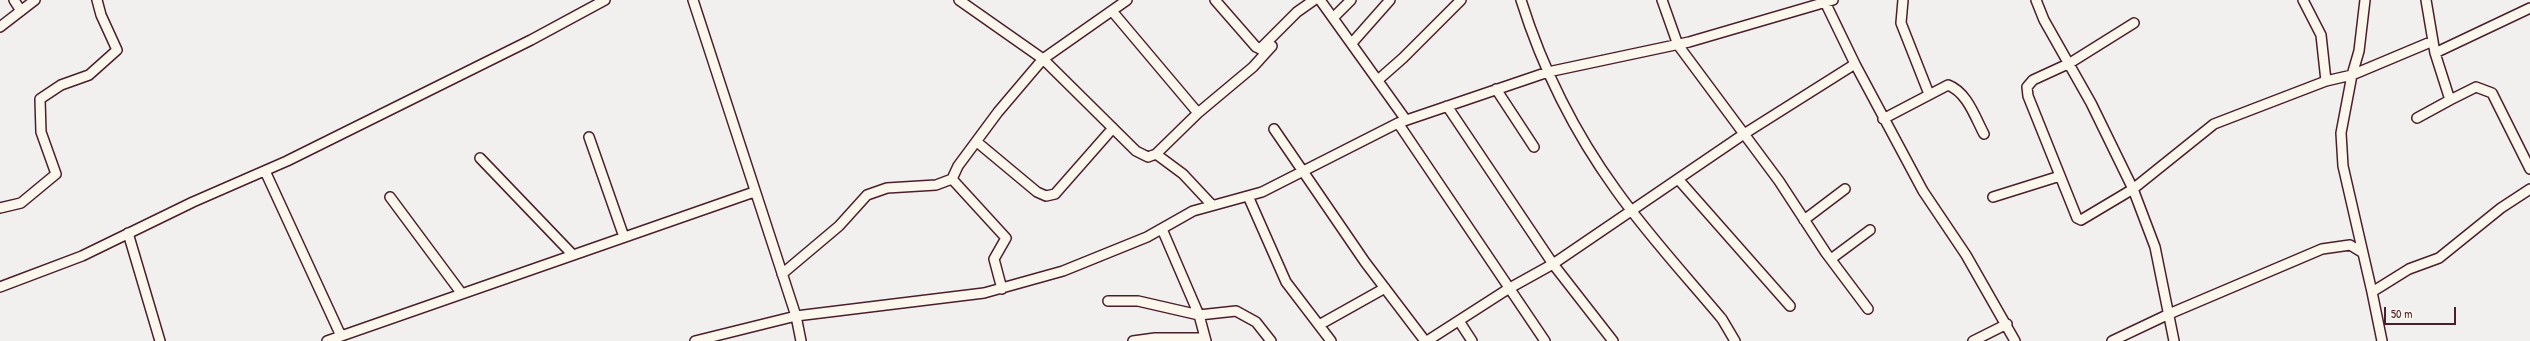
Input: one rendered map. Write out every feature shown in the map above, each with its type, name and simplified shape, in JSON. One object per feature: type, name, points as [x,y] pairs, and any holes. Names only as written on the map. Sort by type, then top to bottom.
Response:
[{"type":"street","points":[[14,0],[21,11]]},
{"type":"street","points":[[0,27],[35,0]]},
{"type":"street","points":[[0,208],[21,203],[56,174],[41,132],[40,99],[61,85],[89,75],[117,50],[101,15],[97,0]]},
{"type":"street","points":[[0,287],[82,256],[265,171],[530,40],[605,0]]},
{"type":"street","points":[[693,0],[754,192],[796,316],[801,341]]},
{"type":"street","points":[[782,274],[839,226],[867,195],[887,188],[936,185],[952,179],[958,166],[998,112],[1043,59],[1127,0]]},
{"type":"street","points":[[1216,0],[1256,47],[1260,49],[1297,12],[1314,0]]},
{"type":"street","points":[[1320,0],[1334,17],[1378,80],[1402,122],[1508,289],[1545,341]]},
{"type":"street","points":[[1334,17],[1351,0]]},
{"type":"street","points":[[1352,43],[1390,0]]},
{"type":"street","points":[[1378,80],[1461,0]]},
{"type":"street","points":[[1521,0],[1533,38],[1548,72],[1574,123],[1615,188],[1722,319],[1735,341]]},
{"type":"street","points":[[1662,0],[1678,45],[1744,134],[1831,259],[1868,309]]},
{"type":"street","points":[[1903,0],[1901,22],[1929,94]]},
{"type":"street","points":[[2036,0],[2044,20],[2070,63],[2133,189],[2155,248],[2174,341]]},
{"type":"street","points":[[2303,0],[2321,35],[2326,81]]},
{"type":"street","points":[[2365,0],[2359,51],[2352,75],[2341,133],[2343,166],[2382,341]]},
{"type":"street","points":[[2426,0],[2435,53],[2450,100]]},
{"type":"street","points":[[695,341],[796,316],[1002,289],[1064,271],[1162,229],[1186,214],[1212,205],[1248,196],[1304,172],[1402,122],[1447,106],[1548,72],[1678,45],[1827,1],[1855,64],[1883,119],[1923,191],[1966,255],[2007,324],[2015,341]]},
{"type":"street","points":[[964,2],[1008,32],[1043,59],[1136,151],[1148,157],[1156,154],[1198,113],[1253,66],[1272,46]]},
{"type":"street","points":[[2435,53],[2530,8]]},
{"type":"street","points":[[1112,11],[1198,113]]},
{"type":"street","points":[[2134,23],[2070,63],[2033,80],[2027,87],[2028,96],[2076,218],[2081,220],[2133,189],[2214,124],[2326,81],[2352,75],[2433,41]]},
{"type":"street","points":[[1274,129],[1385,288],[1426,341],[1508,289],[1553,264],[1744,134],[1855,64]]},
{"type":"street","points":[[1883,119],[1948,85],[1956,88],[1962,93],[1984,134]]},
{"type":"street","points":[[2417,118],[2476,87],[2492,93],[2530,169]]},
{"type":"street","points":[[1496,90],[1534,147]]},
{"type":"street","points":[[1447,106],[1553,264],[1612,341]]},
{"type":"street","points":[[977,142],[1037,192],[1046,196],[1055,194],[1113,128]]},
{"type":"street","points":[[590,137],[624,237]]},
{"type":"street","points":[[1156,154],[1174,166],[1212,205]]},
{"type":"street","points":[[480,158],[573,255]]},
{"type":"street","points":[[265,171],[341,336]]},
{"type":"street","points":[[1993,197],[2060,176]]},
{"type":"street","points":[[952,179],[1006,238],[994,259],[1002,289]]},
{"type":"street","points":[[1678,179],[1790,306]]},
{"type":"street","points":[[1804,220],[1845,189]]},
{"type":"street","points":[[2372,292],[2409,269],[2439,258],[2501,208],[2530,189]]},
{"type":"street","points":[[326,341],[754,192]]},
{"type":"street","points":[[1248,196],[1286,282],[1331,341]]},
{"type":"street","points":[[390,197],[462,294]]},
{"type":"street","points":[[1133,341],[1154,338],[1205,340],[1199,315],[1162,229]]},
{"type":"street","points":[[1831,259],[1870,230]]},
{"type":"street","points":[[128,234],[160,341]]},
{"type":"street","points":[[2112,341],[2169,314],[2322,250],[2350,245],[2363,253]]},
{"type":"street","points":[[1319,325],[1385,288]]},
{"type":"street","points":[[1108,301],[1138,301],[1199,315],[1236,311],[1256,322],[1271,341]]},
{"type":"street","points":[[1459,321],[1472,341]]},
{"type":"street","points":[[1973,341],[2007,324]]}]
